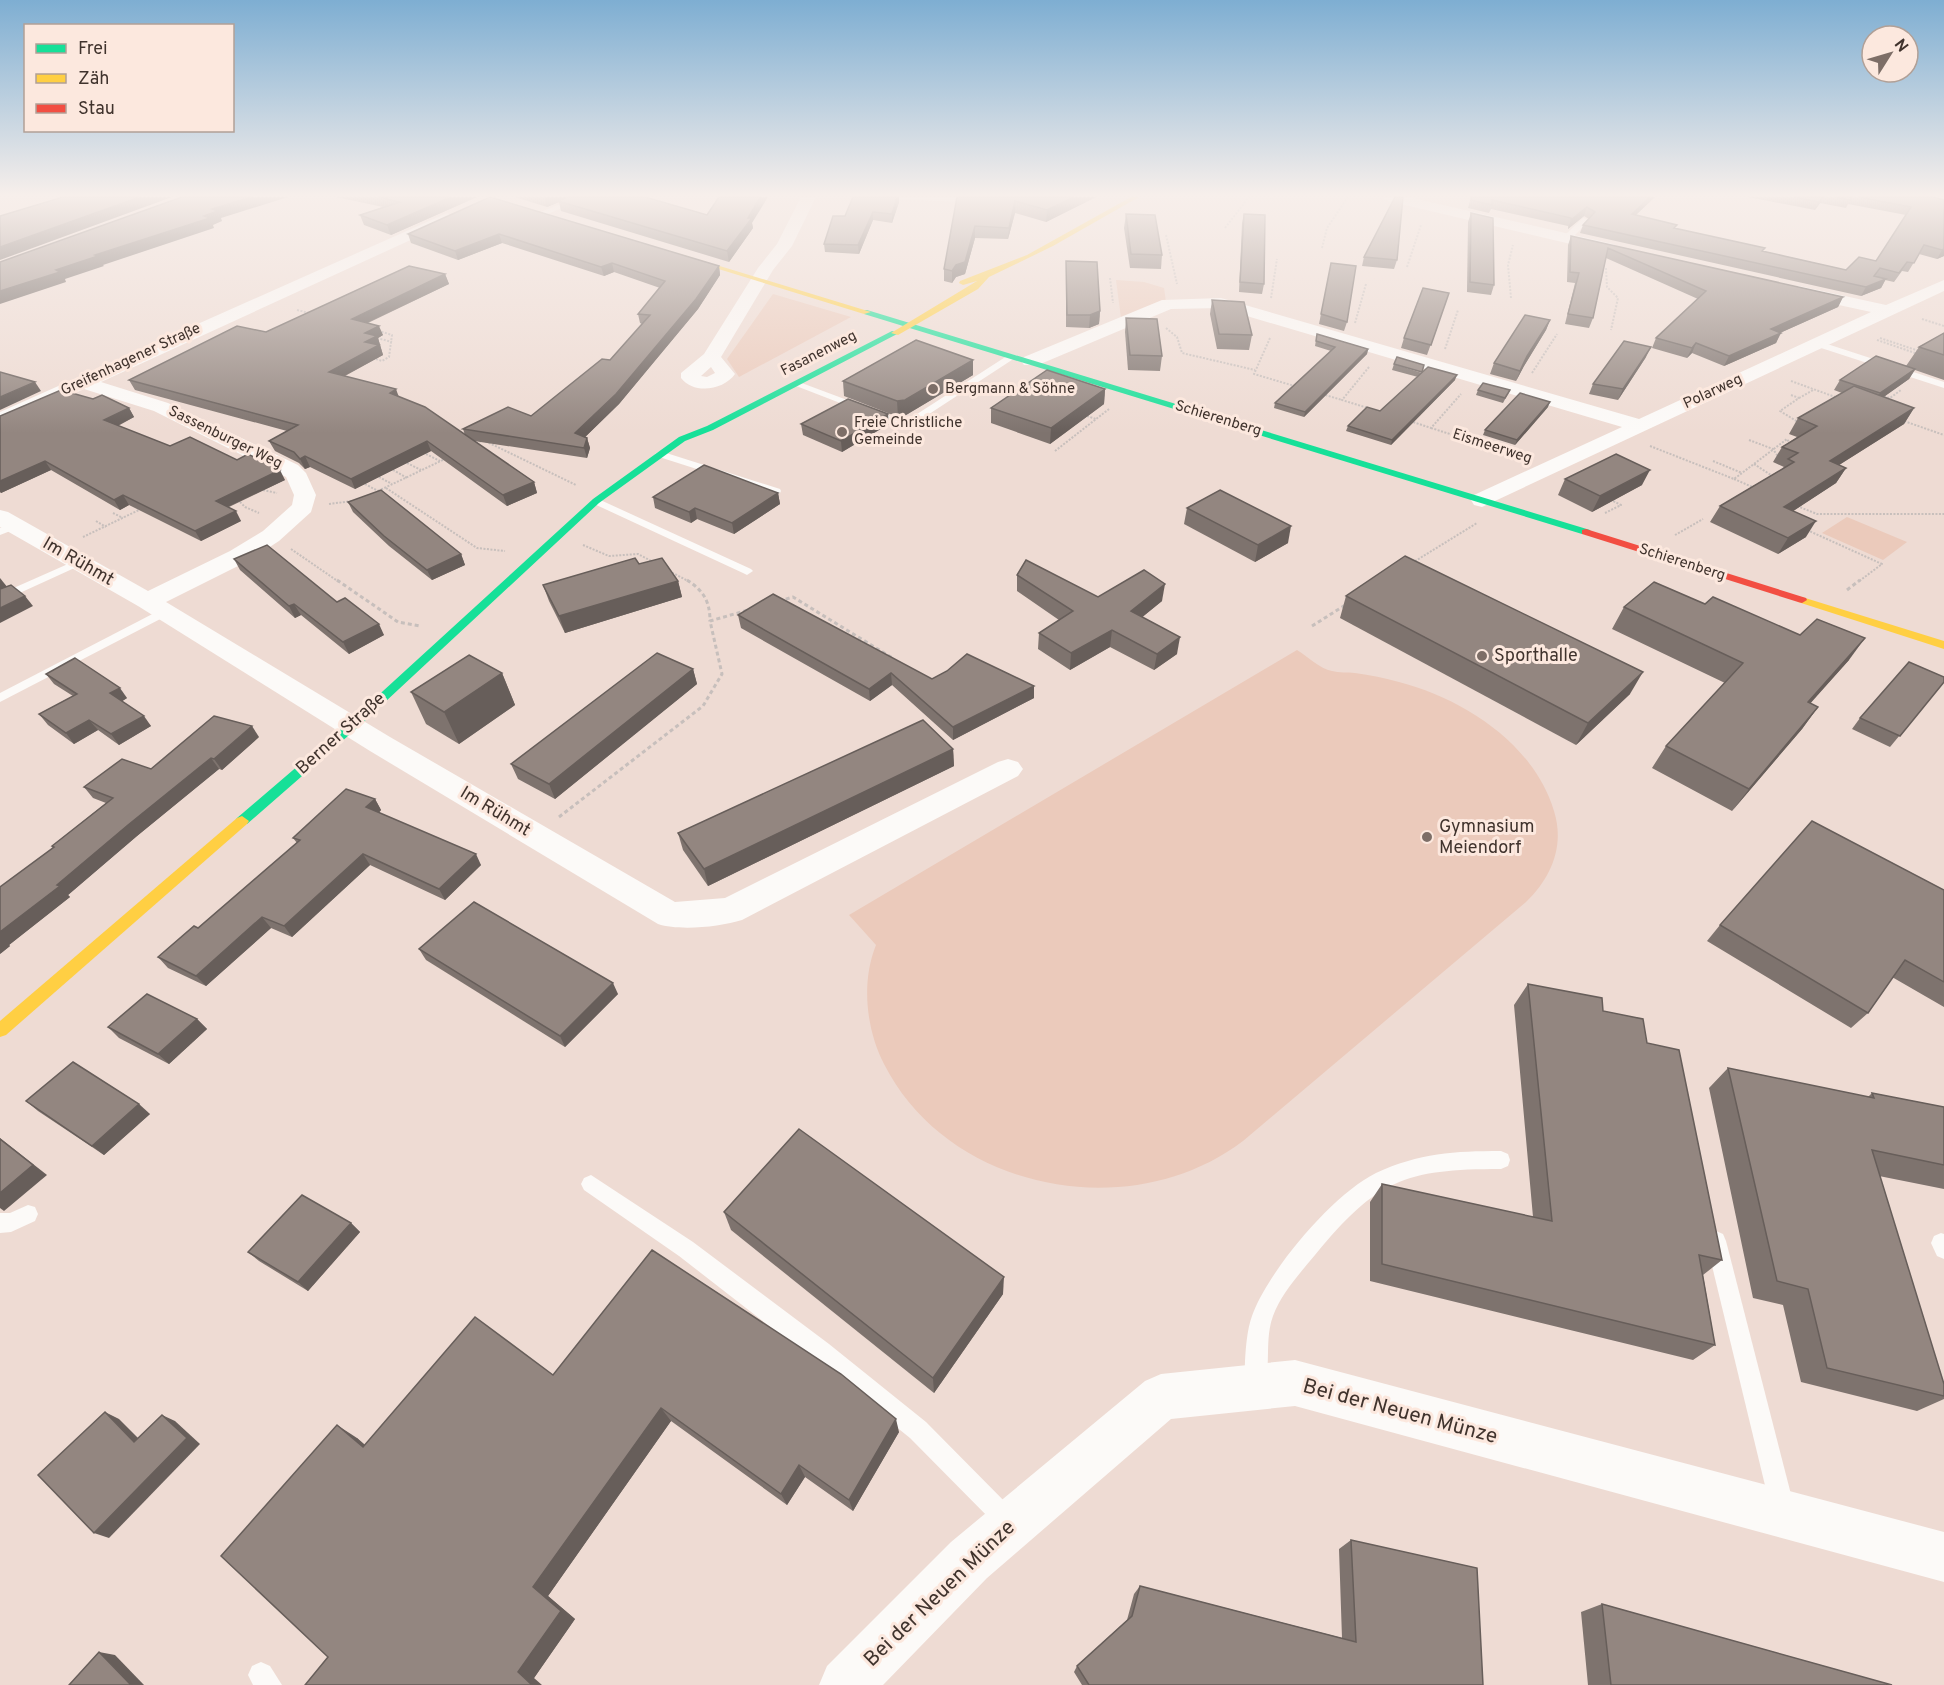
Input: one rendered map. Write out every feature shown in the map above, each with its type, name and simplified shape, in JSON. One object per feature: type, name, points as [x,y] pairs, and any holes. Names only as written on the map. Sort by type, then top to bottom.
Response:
[{"type":"main road","name":"Schierenberg","points":[[745,276],[1482,500],[1944,645]]},
{"type":"main road","name":"Fasanenweg","points":[[922,301],[962,283],[985,277]]},
{"type":"main road","name":"Fasanenweg","points":[[770,398],[910,325],[975,287],[985,277]]},
{"type":"main road","name":"Fasanenweg","points":[[873,326],[902,311]]},
{"type":"main road","name":"Berner Straße","points":[[0,1030],[352,726],[535,555],[599,499],[682,439],[696,424],[743,395]]},
{"type":"main road","name":"Berner Straße","points":[[682,439],[710,428],[770,398]]},
{"type":"street","name":"Greifenhagener Straße","points":[[0,420],[317,276]]},
{"type":"street","points":[[711,358],[762,276]]},
{"type":"street","name":"Polarweg","points":[[1482,500],[1944,285]]},
{"type":"street","points":[[1786,288],[1889,311]]},
{"type":"street","points":[[1022,359],[1168,304],[1221,303],[1641,426]]},
{"type":"street","name":"Sassenburger Weg","points":[[81,382],[161,407],[295,473],[305,495],[303,507]]},
{"type":"street","points":[[155,607],[271,536],[303,507]]},
{"type":"street","name":"Im Rühmt","points":[[5,525],[67,556],[155,607],[670,915],[730,911],[1008,768]]},
{"type":"street","name":"Bei der Neuen Münze","points":[[846,1685],[969,1560],[1161,1397],[1295,1383],[1944,1557]]},
{"type":"lane","points":[[1818,344],[1944,386]]},
{"type":"lane","points":[[796,384],[897,422],[917,418],[1022,359]]},
{"type":"lane","points":[[660,454],[776,491]]},
{"type":"lane","points":[[599,499],[747,571]]},
{"type":"lane","points":[[0,598],[67,556]]},
{"type":"lane","points":[[0,699],[155,607]]},
{"type":"lane","points":[[0,1004],[20,1013]]},
{"type":"lane","points":[[1254,1388],[1258,1335],[1263,1314],[1274,1291],[1359,1193],[1412,1167],[1472,1160],[1501,1160]]},
{"type":"lane","points":[[591,1184],[686,1249],[918,1430],[1011,1524]]},
{"type":"lane","points":[[0,1222],[11,1222],[28,1214]]},
{"type":"lane","points":[[1712,1226],[1785,1515]]},
{"type":"path","points":[[1174,276],[1176,284],[1207,303]]},
{"type":"path","points":[[1276,276],[1273,318],[1254,374],[1298,387]]},
{"type":"path","points":[[1509,276],[1511,298]]},
{"type":"path","points":[[1606,276],[1607,287],[1618,298],[1611,330]]},
{"type":"path","points":[[1350,341],[1366,284]]},
{"type":"path","points":[[262,300],[316,315]]},
{"type":"path","points":[[1439,367],[1458,310]]},
{"type":"path","points":[[1147,313],[1178,337],[1182,353],[1256,370]]},
{"type":"path","points":[[371,329],[393,335],[389,357],[382,361],[376,359]]},
{"type":"path","points":[[1850,329],[1923,354]]},
{"type":"path","points":[[1520,391],[1557,334]]},
{"type":"path","points":[[377,338],[392,342]]},
{"type":"path","points":[[1342,400],[1383,350]]},
{"type":"path","points":[[382,351],[390,353]]},
{"type":"path","points":[[1762,370],[1845,400]]},
{"type":"path","name":"Eismeerweg","points":[[1431,428],[1477,378]]},
{"type":"path","points":[[1803,425],[1780,411],[1814,389]]},
{"type":"path","points":[[1055,451],[1131,393]]},
{"type":"path","points":[[1320,393],[1375,410]]},
{"type":"path","points":[[1791,395],[1799,398]]},
{"type":"path","points":[[1087,416],[1096,419]]},
{"type":"path","points":[[1897,418],[1944,435]]},
{"type":"path","name":"Eismeerweg","points":[[1408,421],[1554,467]]},
{"type":"path","points":[[1621,435],[1765,492]]},
{"type":"path","points":[[1734,479],[1786,439],[1795,449]]},
{"type":"path","points":[[468,447],[483,440],[599,499]]},
{"type":"path","points":[[1749,440],[1773,449],[1779,458]]},
{"type":"path","points":[[426,454],[441,461]]},
{"type":"path","points":[[368,495],[449,457]]},
{"type":"path","points":[[1713,460],[1742,473]]},
{"type":"path","points":[[407,463],[422,471]]},
{"type":"path","points":[[1754,464],[1779,481]]},
{"type":"path","points":[[393,470],[408,478]]},
{"type":"path","points":[[379,477],[393,485]]},
{"type":"path","points":[[365,484],[378,491]]},
{"type":"path","points":[[386,488],[477,548],[535,555]]},
{"type":"path","points":[[303,507],[358,499]]},
{"type":"path","points":[[67,556],[106,527],[149,504]]},
{"type":"path","points":[[134,506],[140,509]]},
{"type":"path","points":[[1796,506],[1816,514],[1944,514]]},
{"type":"path","points":[[1403,569],[1503,507]]},
{"type":"path","points":[[1797,516],[1807,510]]},
{"type":"path","points":[[113,513],[123,518]]},
{"type":"path","points":[[96,521],[106,527]]},
{"type":"path","points":[[1798,526],[1882,564],[1823,608]]},
{"type":"path","points":[[557,535],[609,556],[638,554],[658,565]]},
{"type":"path","points":[[271,536],[398,621],[453,632]]},
{"type":"path","points":[[1833,550],[1840,545]]},
{"type":"path","points":[[534,835],[703,706],[722,674],[710,621],[711,605],[701,590],[668,570]]},
{"type":"path","points":[[772,603],[793,597],[900,663]]},
{"type":"path","points":[[1312,626],[1355,599]]},
{"type":"path","points":[[710,621],[751,609]]},
{"type":"shaded area","points":[[1116,280],[1144,282],[1164,288],[1166,302],[1121,318]]},
{"type":"shaded area","points":[[773,294],[851,317],[739,377],[727,359]]},
{"type":"shaded area","points":[[1847,517],[1907,542],[1883,560],[1822,533]]},
{"type":"shaded area","points":[[1297,650],[1327,670],[1388,679],[1448,700],[1493,728],[1513,745],[1530,765],[1544,787],[1557,824],[1558,837],[1554,861],[1535,893],[1243,1141],[1198,1167],[1149,1183],[1097,1188],[1046,1182],[997,1167],[952,1142],[913,1108],[884,1064],[873,1036],[868,1005],[868,974],[876,945],[849,915]]},
{"type":"building","points":[[0,276],[49,276],[0,291]]},
{"type":"building","points":[[388,276],[442,276],[352,319],[379,326],[365,333],[377,336],[365,342],[379,345],[329,372],[396,389],[390,393],[425,407],[534,482],[503,495],[427,441],[351,479],[305,456],[300,459],[294,452],[269,441],[298,425],[129,380],[237,326],[266,332]]},
{"type":"building","points":[[649,276],[712,276],[696,299],[616,394],[575,433],[587,438],[584,448],[463,429],[508,407],[531,416],[602,359],[610,360],[650,315],[638,314],[665,281]]},
{"type":"building","points":[[1066,276],[1098,276],[1100,311],[1090,315],[1067,315]]},
{"type":"building","points":[[1240,276],[1264,276],[1264,284],[1240,282]]},
{"type":"building","points":[[1329,276],[1354,276],[1347,322],[1321,314]]},
{"type":"building","points":[[1470,276],[1494,276],[1494,285],[1470,282]]},
{"type":"building","points":[[1578,276],[1602,276],[1593,318],[1568,314]]},
{"type":"building","points":[[1671,276],[1748,276],[1843,297],[1771,329],[1781,333],[1729,356],[1696,343],[1692,348],[1656,338],[1706,291]]},
{"type":"building","points":[[1814,276],[1874,276],[1886,279],[1866,287]]},
{"type":"building","points":[[1423,288],[1449,293],[1431,345],[1404,338]]},
{"type":"building","points":[[1212,300],[1244,302],[1252,335],[1219,334]]},
{"type":"building","points":[[1525,315],[1550,320],[1520,371],[1494,363]]},
{"type":"building","points":[[1126,318],[1157,319],[1162,356],[1130,355]]},
{"type":"building","points":[[1944,333],[1944,355],[1919,347]]},
{"type":"building","points":[[1317,334],[1368,349],[1305,412],[1275,403],[1335,347],[1316,341]]},
{"type":"building","points":[[916,340],[973,360],[905,400],[897,401],[843,381]]},
{"type":"building","points":[[1624,341],[1651,347],[1623,389],[1593,384]]},
{"type":"building","points":[[1876,356],[1915,369],[1880,393],[1840,380]]},
{"type":"building","points":[[1397,357],[1424,365],[1422,372],[1394,364]]},
{"type":"building","points":[[1428,367],[1457,375],[1392,440],[1348,426],[1367,407],[1380,411]]},
{"type":"building","points":[[1047,370],[1105,389],[1051,428],[991,408]]},
{"type":"building","points":[[0,372],[35,382],[0,397]]},
{"type":"building","points":[[1483,383],[1510,390],[1505,398],[1478,390]]},
{"type":"building","points":[[1854,386],[1914,408],[1830,461],[1846,468],[1784,507],[1816,521],[1788,538],[1720,506],[1794,462],[1788,459],[1798,453],[1782,447],[1817,426],[1798,418]]},
{"type":"building","points":[[61,390],[93,399],[102,395],[129,408],[104,420],[170,446],[190,437],[237,460],[248,454],[280,470],[216,501],[236,511],[195,531],[123,495],[114,500],[45,461],[0,481],[0,416]]},
{"type":"building","points":[[1520,393],[1550,402],[1517,440],[1485,430]]},
{"type":"building","points":[[848,399],[888,414],[841,441],[801,424]]},
{"type":"building","points":[[1616,454],[1650,470],[1600,496],[1565,479]]},
{"type":"building","points":[[704,465],[778,493],[732,523],[695,508],[689,512],[653,497]]},
{"type":"building","points":[[381,490],[461,554],[427,570],[384,536],[348,502]]},
{"type":"building","points":[[1220,490],[1291,526],[1258,545],[1187,508]]},
{"type":"building","points":[[267,545],[337,602],[345,598],[379,624],[343,642],[294,604],[289,606],[234,559]]},
{"type":"building","name":"Sporthalle","points":[[1405,556],[1643,672],[1588,723],[1346,596]]},
{"type":"building","points":[[635,558],[639,564],[662,558],[678,581],[559,616],[543,585]]},
{"type":"building","points":[[1026,560],[1098,597],[1144,570],[1165,584],[1131,611],[1180,637],[1157,654],[1112,630],[1071,653],[1039,633],[1073,611],[1017,575]]},
{"type":"building","points":[[1654,582],[1705,604],[1713,597],[1800,635],[1817,619],[1865,638],[1808,702],[1818,707],[1749,789],[1666,746],[1743,663],[1624,607]]},
{"type":"building","points":[[11,585],[25,596],[0,608],[0,589]]},
{"type":"building","points":[[773,594],[932,679],[947,671],[967,654],[1034,686],[953,727],[891,673],[869,689],[738,615]]},
{"type":"building","points":[[657,653],[693,669],[549,784],[511,764]]},
{"type":"building","points":[[469,655],[502,673],[444,712],[411,692]]},
{"type":"building","points":[[75,658],[120,688],[110,693],[144,716],[111,734],[89,720],[66,733],[39,714],[77,694],[46,674]]},
{"type":"building","points":[[1909,662],[1944,677],[1944,682],[1900,736],[1860,718]]},
{"type":"building","points":[[214,716],[252,726],[214,759],[211,758],[128,825],[57,885],[60,886],[0,932],[0,887],[54,847],[52,846],[113,798],[84,787],[122,759],[151,769]]},
{"type":"building","points":[[923,720],[953,749],[704,869],[678,833]]},
{"type":"building","points":[[346,789],[375,799],[366,807],[476,854],[439,889],[363,854],[284,926],[262,917],[196,976],[158,957],[194,926],[198,928],[300,840],[293,838]]},
{"type":"building","points":[[1812,821],[1944,890],[1944,982],[1905,960],[1868,1013],[1720,925]]},
{"type":"building","points":[[474,902],[613,983],[560,1036],[419,949]]},
{"type":"building","points":[[1528,984],[1602,998],[1603,1011],[1643,1019],[1647,1043],[1679,1050],[1722,1260],[1699,1255],[1715,1345],[1382,1264],[1382,1184],[1552,1221]]},
{"type":"building","points":[[147,994],[197,1019],[158,1054],[108,1027]]},
{"type":"building","points":[[73,1062],[139,1104],[92,1146],[26,1101]]},
{"type":"building","points":[[1728,1068],[1874,1098],[1872,1093],[1944,1107],[1944,1165],[1872,1150],[1944,1384],[1944,1396],[1827,1368],[1808,1289],[1777,1281]]},
{"type":"building","points":[[799,1129],[1004,1277],[933,1378],[724,1212]]},
{"type":"building","points":[[0,1139],[33,1165],[0,1193]]},
{"type":"building","points":[[302,1195],[351,1223],[298,1282],[248,1252]]},
{"type":"building","points":[[652,1250],[841,1374],[896,1419],[849,1500],[799,1465],[781,1494],[661,1408],[533,1587],[561,1611],[518,1672],[532,1685],[305,1685],[328,1657],[221,1556],[337,1425],[363,1447],[475,1317],[553,1375]]},
{"type":"building","points":[[105,1412],[134,1442],[162,1415],[187,1438],[94,1533],[38,1475]]},
{"type":"building","points":[[1351,1540],[1477,1568],[1483,1685],[1089,1685],[1077,1666],[1132,1616],[1140,1586],[1356,1642]]},
{"type":"building","points":[[1602,1604],[1892,1685],[1611,1685]]},
{"type":"building","points":[[99,1652],[131,1685],[69,1685]]},
{"type":"traffic: fast","points":[[867,312],[1586,532]]},
{"type":"traffic: fast","points":[[242,821],[352,726],[596,501],[682,439],[710,428],[895,333]]},
{"type":"traffic: slow","points":[[747,276],[867,312]]},
{"type":"traffic: slow","points":[[963,283],[986,276]]},
{"type":"traffic: slow","points":[[895,333],[975,287],[985,277]]},
{"type":"traffic: slow","points":[[1802,600],[1944,645]]},
{"type":"traffic: slow","points":[[0,1030],[242,821]]},
{"type":"traffic: jam","points":[[1586,532],[1802,600]]},
{"type":"place","name":"Bergmann & Söhne","points":[[933,389]]},
{"type":"place","name":"Freie Christliche Gemeinde","points":[[842,432]]},
{"type":"place","name":"Sporthalle","points":[[1482,656]]},
{"type":"place","name":"Gymnasium Meiendorf","points":[[1427,837]]}]
